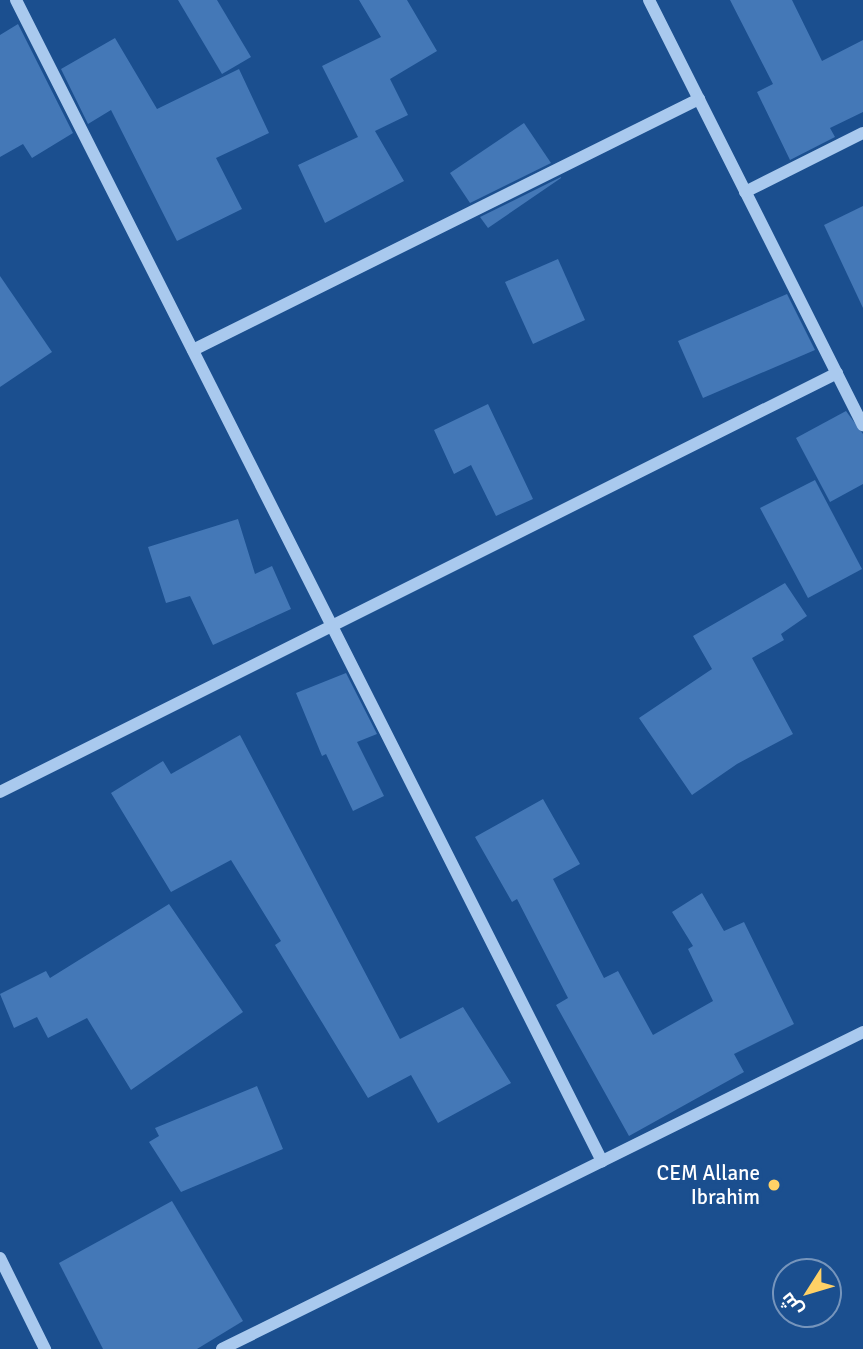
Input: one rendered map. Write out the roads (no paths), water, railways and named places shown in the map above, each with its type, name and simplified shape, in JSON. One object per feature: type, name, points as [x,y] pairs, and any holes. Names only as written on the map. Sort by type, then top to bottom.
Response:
[{"type":"street","points":[[16,0],[602,1161]]},
{"type":"street","points":[[649,0],[863,425]]},
{"type":"street","points":[[193,351],[699,99]]},
{"type":"street","points":[[745,192],[863,133]]},
{"type":"street","points":[[0,792],[836,373]]},
{"type":"street","points":[[222,1349],[863,1032]]},
{"type":"street","points":[[0,1258],[46,1349]]},
{"type":"place","name":"CEM Allane Ibrahim","points":[[774,1185]]}]
